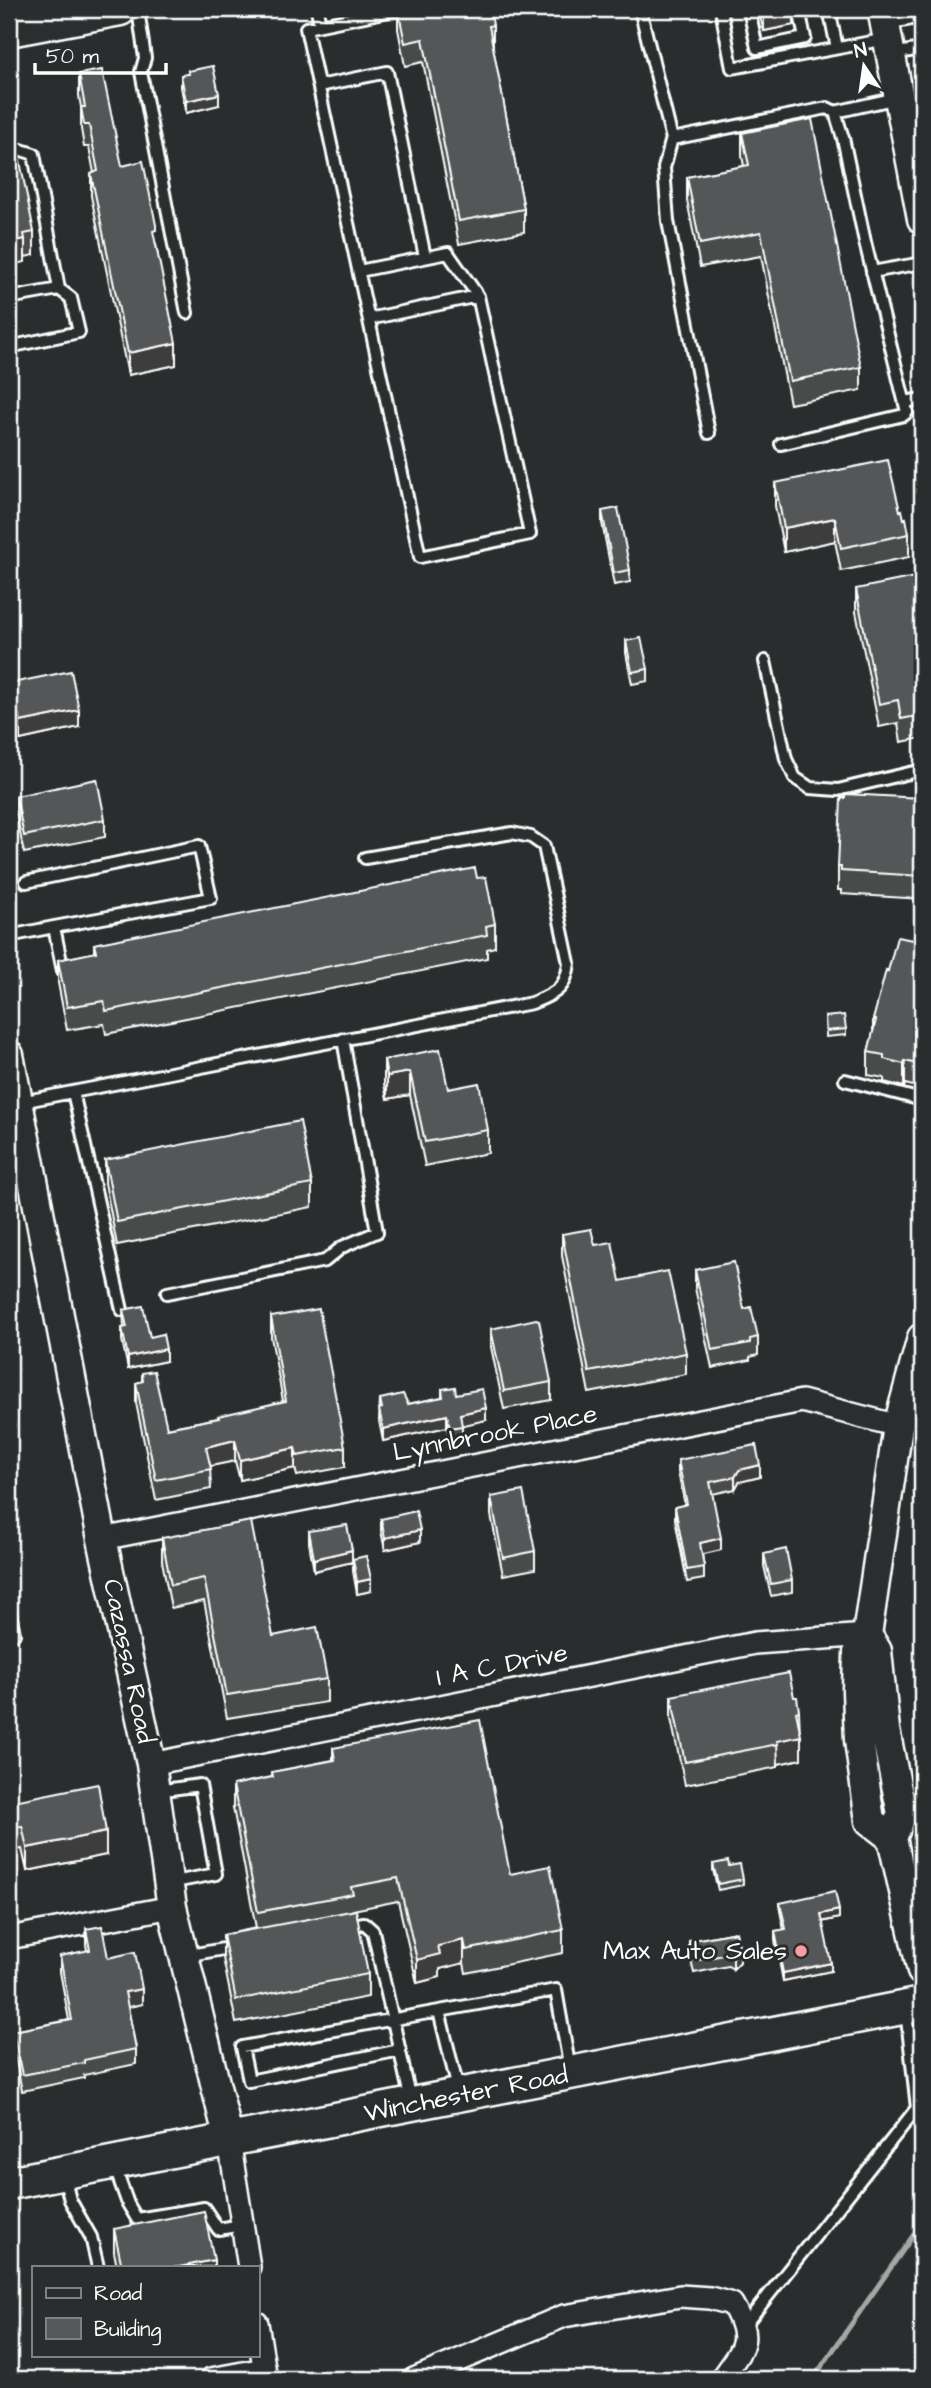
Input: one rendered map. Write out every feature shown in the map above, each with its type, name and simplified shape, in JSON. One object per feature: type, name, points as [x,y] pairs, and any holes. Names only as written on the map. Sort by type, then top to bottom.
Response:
[{"type":"main road","points":[[9,30],[104,10]]},
{"type":"main road","name":"Winchester Road","points":[[9,2183],[914,2006]]},
{"type":"street","points":[[887,32],[908,108],[921,204]]},
{"type":"street","name":"Cazassa Road","points":[[9,1055],[102,1539],[153,1777],[171,1895],[229,2140],[249,2266]]},
{"type":"street","points":[[922,1338],[867,1635],[858,1653],[857,1690],[865,1792],[870,1821],[892,1838],[911,1898],[922,1971]]},
{"type":"street","name":"Lynnbrook Place","points":[[102,1539],[802,1401],[908,1412]]},
{"type":"street","name":"I A C Drive","points":[[153,1777],[755,1643],[867,1635]]},
{"type":"street","points":[[9,1938],[171,1895]]},
{"type":"street","points":[[414,2379],[565,2316],[680,2296],[710,2298],[732,2304],[744,2326],[744,2342],[721,2379]]},
{"type":"street","points":[[211,2379],[265,2374],[259,2336]]},
{"type":"lane","points":[[138,9],[144,51],[141,72],[187,313]]},
{"type":"lane","points":[[317,9],[320,25]]},
{"type":"lane","points":[[359,271],[449,253],[478,296],[530,534],[420,557],[306,27],[399,9]]},
{"type":"lane","points":[[640,9],[672,138],[664,168],[668,220],[709,433]]},
{"type":"lane","points":[[721,9],[732,68],[837,48],[922,17]]},
{"type":"lane","points":[[749,9],[757,48],[805,38],[799,9]]},
{"type":"lane","points":[[829,9],[837,48]]},
{"type":"lane","points":[[887,32],[922,49]]},
{"type":"lane","points":[[319,86],[387,72],[425,257]]},
{"type":"lane","points":[[672,138],[827,107],[835,112],[908,108]]},
{"type":"lane","points":[[781,444],[904,415],[907,411],[872,272],[844,138],[835,112]]},
{"type":"lane","points":[[9,146],[34,154],[59,289],[72,298],[79,332],[9,347]]},
{"type":"lane","points":[[872,272],[922,263]]},
{"type":"lane","points":[[9,298],[59,289]]},
{"type":"lane","points":[[369,319],[478,296]]},
{"type":"lane","points":[[905,402],[922,399]]},
{"type":"lane","points":[[765,661],[786,759],[795,778],[802,783],[810,788],[838,790],[922,770]]},
{"type":"lane","points":[[18,1103],[532,1003],[557,993],[567,977],[569,963],[544,846],[531,837],[512,833],[365,858]]},
{"type":"lane","points":[[9,936],[211,898],[199,846],[26,882]]},
{"type":"lane","points":[[54,927],[64,972]]},
{"type":"lane","points":[[167,1293],[325,1261],[342,1247],[377,1232],[343,1039]]},
{"type":"lane","points":[[845,1080],[922,1100]]},
{"type":"lane","points":[[73,1091],[122,1310]]},
{"type":"lane","points":[[9,1607],[14,1634],[9,1635]]},
{"type":"lane","points":[[153,1777],[200,1785],[216,1874],[171,1895]]},
{"type":"lane","points":[[336,1928],[363,1923],[373,1931],[412,2104]]},
{"type":"lane","points":[[185,1956],[240,1946]]},
{"type":"lane","points":[[400,2050],[249,2081],[242,2047],[556,1990],[570,2073]]},
{"type":"lane","points":[[744,2326],[917,2108],[914,2006]]},
{"type":"lane","points":[[439,2011],[460,2095]]},
{"type":"lane","points":[[113,2162],[128,2204],[137,2219],[204,2208],[218,2229],[242,2225]]},
{"type":"lane","points":[[63,2172],[70,2200],[91,2236],[98,2266]]},
{"type":"building","points":[[398,9],[490,9],[493,25],[489,26],[524,209],[459,221],[423,39],[405,43]]},
{"type":"building","points":[[763,9],[787,9],[764,14]]},
{"type":"building","points":[[213,66],[219,94],[186,101],[181,75]]},
{"type":"building","points":[[102,70],[122,166],[143,161],[156,225],[156,230],[153,231],[176,343],[128,353],[91,174],[98,171],[89,125],[84,125],[81,107],[85,107],[79,74]]},
{"type":"building","points":[[812,119],[861,367],[790,381],[761,232],[700,244],[687,177],[749,165],[742,133]]},
{"type":"building","points":[[19,156],[34,232],[24,234],[25,239],[9,242],[9,158]]},
{"type":"building","points":[[888,460],[900,511],[902,510],[904,519],[906,518],[909,534],[841,548],[835,518],[784,528],[775,483]]},
{"type":"building","points":[[618,508],[630,570],[614,573],[602,511]]},
{"type":"building","points":[[920,576],[922,715],[901,719],[898,700],[879,704],[856,589]]},
{"type":"building","points":[[641,638],[648,669],[632,672],[626,641]]},
{"type":"building","points":[[71,671],[79,710],[20,722],[12,683]]},
{"type":"building","points":[[97,779],[105,819],[24,836],[16,796]]},
{"type":"building","points":[[845,794],[922,798],[922,876],[841,871],[841,867],[838,867],[841,798],[845,798]]},
{"type":"building","points":[[475,868],[477,878],[486,877],[495,924],[486,926],[487,935],[106,1011],[104,1001],[67,1007],[58,960],[96,952],[94,944]]},
{"type":"building","points":[[897,937],[922,939],[921,1065],[905,1061],[904,1064],[884,1059],[884,1055],[868,1052],[876,1020],[873,1020]]},
{"type":"building","points":[[844,1015],[846,1029],[826,1031],[825,1017]]},
{"type":"building","points":[[440,1049],[448,1089],[479,1083],[488,1130],[425,1142],[410,1072],[387,1076],[384,1060]]},
{"type":"building","points":[[300,1121],[312,1184],[117,1222],[105,1160]]},
{"type":"building","points":[[591,1229],[595,1245],[612,1242],[620,1281],[668,1271],[686,1353],[589,1372],[562,1234]]},
{"type":"building","points":[[734,1262],[744,1309],[751,1307],[758,1337],[750,1339],[750,1343],[712,1350],[695,1270]]},
{"type":"building","points":[[143,1306],[150,1337],[163,1334],[166,1349],[128,1357],[122,1328],[127,1327],[123,1310]]},
{"type":"building","points":[[319,1309],[345,1447],[297,1456],[295,1448],[240,1460],[235,1440],[206,1447],[211,1469],[156,1480],[136,1383],[143,1381],[142,1373],[154,1371],[167,1428],[286,1401],[271,1317]]},
{"type":"building","points":[[539,1320],[551,1382],[504,1391],[491,1329]]},
{"type":"building","points":[[455,1387],[456,1394],[482,1389],[486,1408],[460,1414],[462,1426],[450,1428],[447,1415],[383,1429],[380,1399],[403,1394],[408,1404],[443,1397],[442,1389]]},
{"type":"building","points":[[756,1445],[760,1465],[739,1470],[735,1477],[710,1482],[721,1538],[700,1543],[704,1567],[687,1570],[675,1507],[687,1504],[678,1460]]},
{"type":"building","points":[[523,1491],[535,1551],[503,1558],[491,1497]]},
{"type":"building","points":[[416,1511],[420,1530],[385,1538],[381,1519]]},
{"type":"building","points":[[251,1521],[273,1636],[317,1627],[327,1679],[227,1695],[204,1578],[171,1585],[162,1538]]},
{"type":"building","points":[[347,1525],[352,1550],[314,1559],[309,1531]]},
{"type":"building","points":[[786,1549],[792,1580],[771,1584],[764,1554]]},
{"type":"building","points":[[366,1556],[371,1579],[357,1582],[353,1559]]},
{"type":"building","points":[[789,1673],[794,1697],[797,1697],[799,1711],[796,1712],[801,1736],[777,1741],[778,1744],[685,1762],[671,1696]]},
{"type":"building","points":[[480,1720],[510,1874],[550,1866],[563,1930],[466,1950],[464,1940],[438,1946],[440,1954],[417,1960],[398,1878],[351,1887],[353,1894],[258,1912],[233,1785],[273,1777],[272,1772],[335,1760],[333,1748]]},
{"type":"building","points":[[98,1784],[106,1832],[27,1848],[22,1826],[12,1828],[9,1802]]},
{"type":"building","points":[[728,1861],[729,1866],[740,1864],[743,1879],[718,1884],[713,1864]]},
{"type":"building","points":[[835,1891],[839,1910],[821,1914],[831,1963],[783,1973],[775,1931],[786,1929],[780,1903]]},
{"type":"building","points":[[356,1910],[368,1974],[236,2000],[223,1935]]},
{"type":"building","points":[[102,1926],[108,1958],[135,1952],[142,1989],[125,1992],[136,2049],[22,2075],[13,2031],[72,2020],[60,1956],[90,1950],[86,1929]]},
{"type":"building","points":[[736,1932],[740,1950],[733,1957],[728,1954],[694,1961],[689,1941]]},
{"type":"building","points":[[204,2211],[214,2260],[184,2266],[122,2266],[114,2229]]},
{"type":"waterway","points":[[813,2379],[922,2226]]},
{"type":"place","name":"Max Auto Sales","points":[[801,1951]]}]
